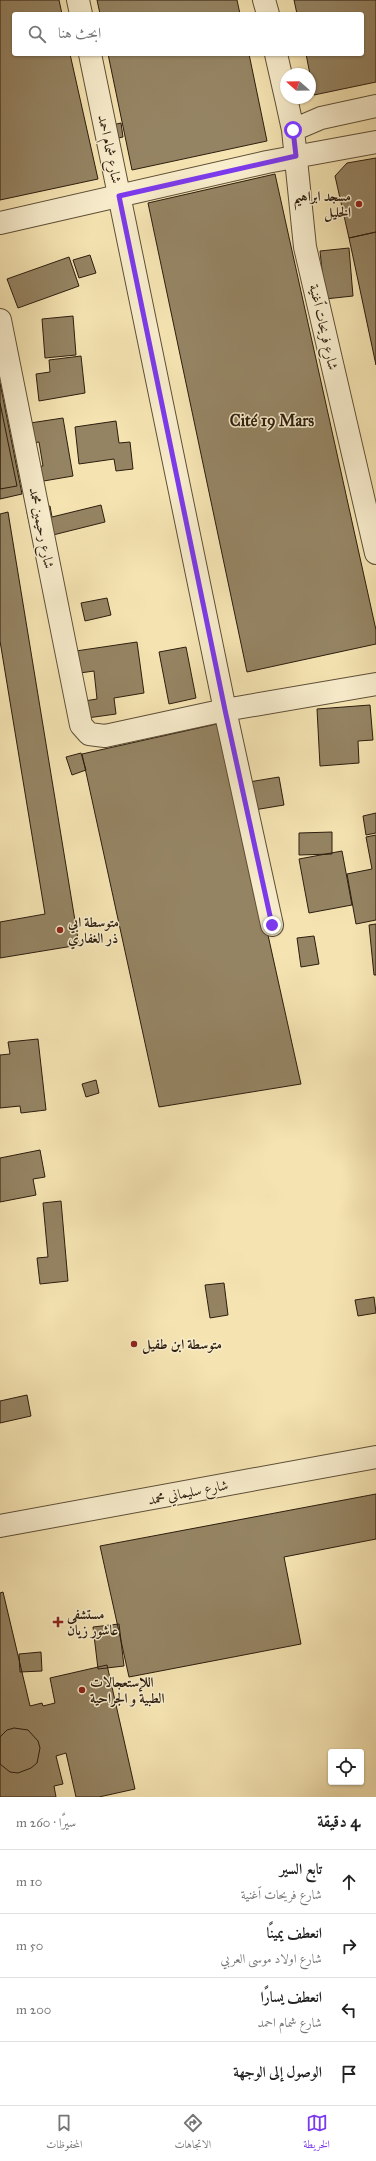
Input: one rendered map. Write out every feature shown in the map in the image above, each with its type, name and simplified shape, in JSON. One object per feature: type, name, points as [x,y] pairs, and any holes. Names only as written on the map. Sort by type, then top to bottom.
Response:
[{"type":"street","points":[[78,0],[81,12]]},
{"type":"street","points":[[264,0],[267,12]]},
{"type":"street","name":"شارع شمام احمد","points":[[90,56],[225,710],[272,925]]},
{"type":"street","name":"شارع فريحات ٱغنية","points":[[276,56],[280,72]]},
{"type":"street","name":"شارع فريحات ٱغنية","points":[[287,104],[293,130],[305,248],[376,553]]},
{"type":"street","points":[[293,130],[321,118],[376,106]]},
{"type":"street","points":[[0,223],[296,156],[376,142]]},
{"type":"street","name":"شارع رحيمين محمد","points":[[1,332],[81,725],[89,734],[105,736],[225,710]]},
{"type":"street","points":[[225,710],[376,684]]},
{"type":"street","name":"شارع سليماني محمد","points":[[0,1526],[376,1457]]},
{"type":"building","points":[[0,0],[59,0],[62,12],[12,12],[12,56],[70,56],[98,179],[0,200]]},
{"type":"building","points":[[97,0],[237,0],[240,12],[100,12]]},
{"type":"building","points":[[294,0],[376,0],[376,82],[316,95],[316,68],[309,68],[306,56],[364,56],[364,12],[297,12]]},
{"type":"building","points":[[108,56],[249,56],[267,141],[132,170]]},
{"type":"building","points":[[121,123],[123,137],[101,142],[99,128]]},
{"type":"building","name":"مسجد ابراهيم الخليل","points":[[376,158],[376,232],[349,238],[335,176],[347,163]]},
{"type":"building","points":[[275,174],[376,630],[376,644],[247,672],[148,203]]},
{"type":"building","points":[[376,232],[376,365],[349,238]]},
{"type":"building","points":[[349,248],[353,296],[325,299],[320,251]]},
{"type":"building","points":[[90,255],[96,273],[79,278],[73,260]]},
{"type":"building","points":[[69,257],[79,286],[18,308],[7,279]]},
{"type":"building","points":[[73,316],[76,355],[45,358],[42,319]]},
{"type":"building","points":[[81,356],[85,393],[39,401],[36,374],[50,372],[49,360]]},
{"type":"building","points":[[0,383],[22,494],[0,499]]},
{"type":"building","points":[[0,403],[17,486],[0,489]]},
{"type":"building","points":[[63,418],[73,476],[32,483],[29,468],[43,466],[39,442],[21,445],[17,425]]},
{"type":"building","points":[[116,421],[119,443],[130,442],[133,469],[116,471],[114,459],[79,464],[75,427]]},
{"type":"building","points":[[101,505],[105,522],[33,540],[27,512],[50,506],[52,517]]},
{"type":"building","points":[[8,512],[79,945],[0,958],[0,922],[45,914],[0,641],[0,514]]},
{"type":"building","points":[[107,598],[111,615],[85,621],[81,603]]},
{"type":"building","points":[[137,642],[144,693],[114,698],[116,714],[80,719],[78,702],[97,699],[94,671],[73,674],[69,652]]},
{"type":"building","points":[[186,647],[196,698],[169,704],[159,652]]},
{"type":"building","points":[[370,705],[373,740],[358,741],[359,763],[320,766],[317,709]]},
{"type":"building","points":[[221,723],[301,1084],[159,1107],[82,754]]},
{"type":"building","points":[[81,753],[86,770],[72,775],[66,757]]},
{"type":"building","points":[[279,777],[284,805],[248,811],[243,783]]},
{"type":"building","points":[[376,813],[376,833],[366,835],[363,816]]},
{"type":"building","points":[[332,832],[332,854],[299,855],[299,833]]},
{"type":"building","points":[[376,835],[376,920],[356,924],[347,874],[372,869],[366,837]]},
{"type":"building","points":[[342,851],[352,905],[309,913],[299,859]]},
{"type":"building","points":[[376,924],[376,975],[374,975],[369,925]]},
{"type":"building","points":[[314,936],[319,964],[301,967],[297,938]]},
{"type":"building","points":[[38,1039],[46,1110],[21,1113],[20,1106],[0,1108],[0,1055],[10,1054],[8,1042]]},
{"type":"building","points":[[96,1080],[99,1093],[86,1097],[82,1084]]},
{"type":"building","points":[[40,1150],[45,1177],[33,1179],[36,1195],[0,1202],[0,1158]]},
{"type":"building","points":[[61,1201],[68,1281],[40,1284],[37,1258],[48,1257],[43,1203]]},
{"type":"building","points":[[224,1283],[228,1315],[210,1318],[205,1285]]},
{"type":"building","points":[[374,1297],[376,1313],[358,1316],[355,1300]]},
{"type":"building","points":[[27,1395],[31,1416],[0,1423],[0,1401]]},
{"type":"building","points":[[376,1494],[376,1539],[284,1557],[301,1644],[129,1677],[100,1546]]},
{"type":"building","name":"اللإستعجالات الطبية و الجراحية","points":[[3,1592],[30,1706],[42,1703],[43,1706],[55,1703],[50,1678],[107,1665],[135,1789],[99,1797],[76,1797],[66,1753],[56,1756],[63,1784],[54,1786],[56,1797],[0,1797],[0,1593]]},
{"type":"building","points":[[119,1624],[124,1666],[98,1669],[93,1627]]},
{"type":"building","points":[[41,1652],[42,1671],[20,1672],[19,1654]]},
{"type":"building","points":[[14,1728],[28,1730],[38,1741],[40,1748],[37,1763],[31,1768],[18,1773],[10,1772],[0,1764],[0,1737],[7,1730]]},
{"type":"place","name":"مسجد ابراهيم الخليل","points":[[359,204]]},
{"type":"place","name":"متوسطة ابي ذر الغفاري","points":[[60,930]]},
{"type":"place","name":"متوسطة ابن طفيل","points":[[134,1344]]},
{"type":"place","name":"مستشفى عاشور زيان","points":[[58,1622]]},
{"type":"place","name":"اللإستعجالات الطبية و الجراحية","points":[[82,1690]]},
{"type":"district","name":"Cité 19 Mars","points":[[272,420]]},
{"type":"route","points":[[272,925],[225,710],[119,196],[296,156],[293,130]]}]
